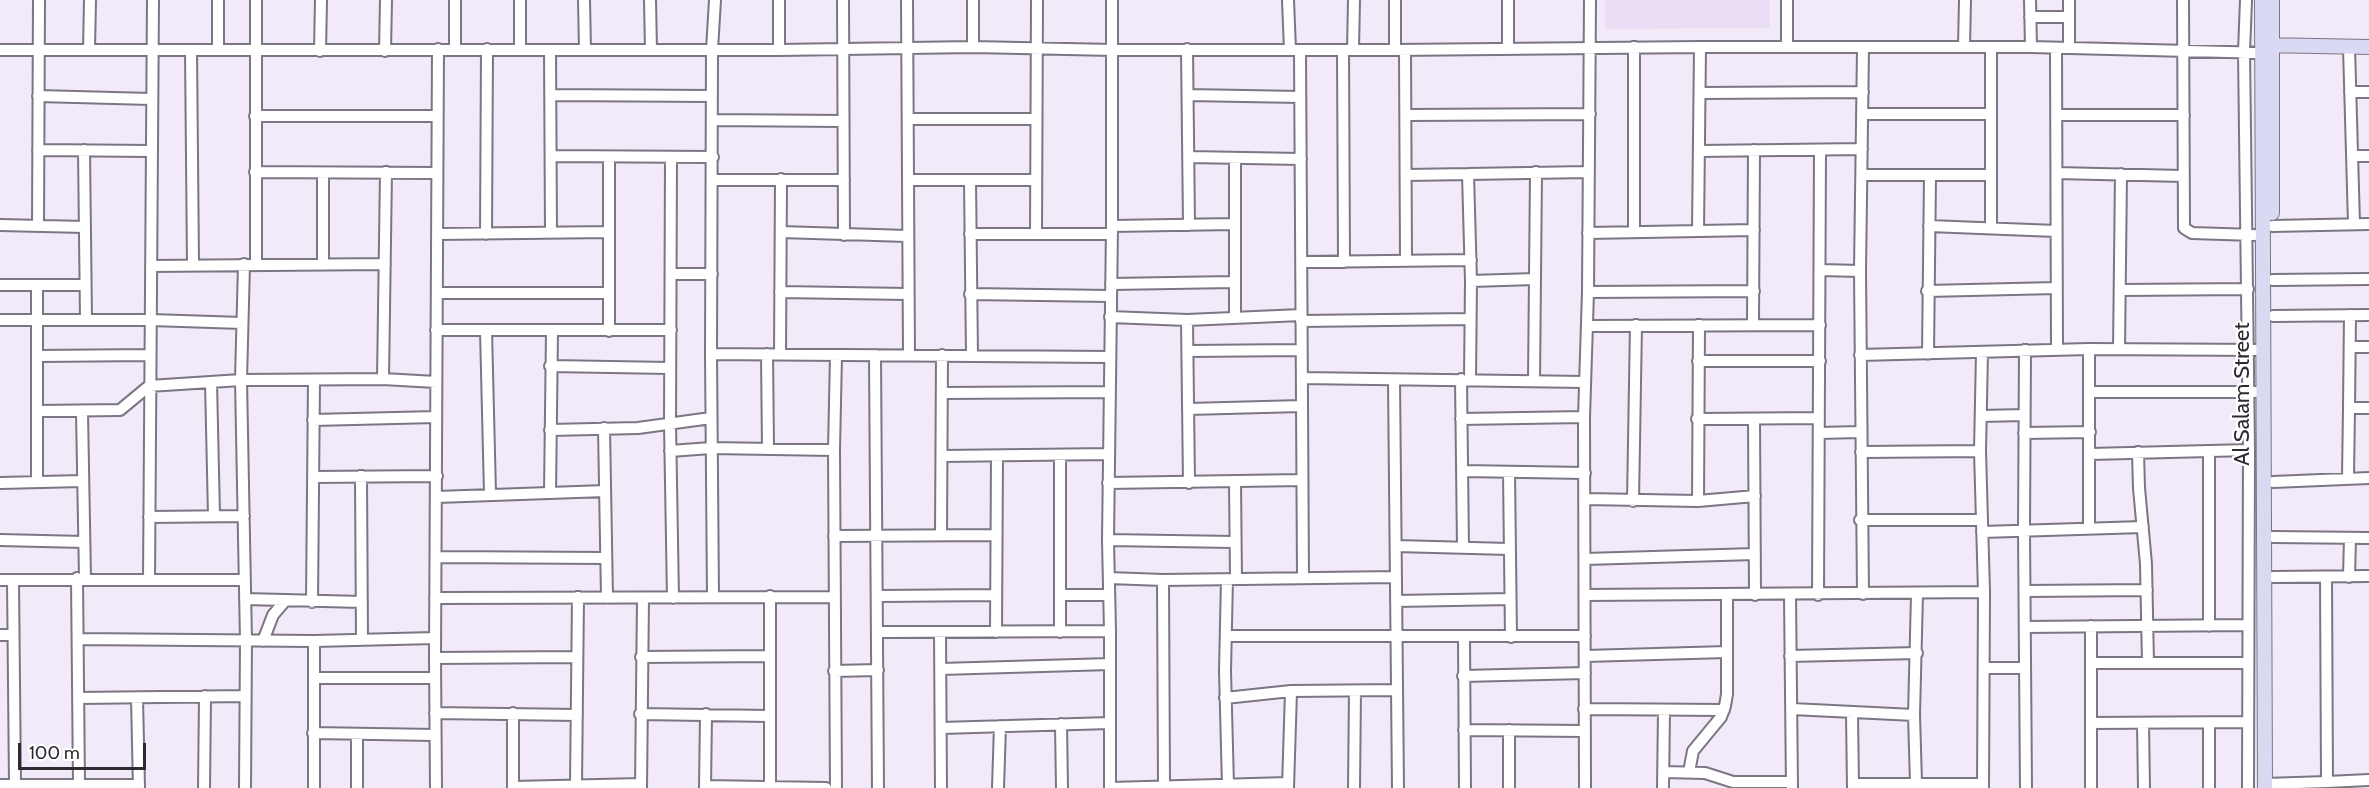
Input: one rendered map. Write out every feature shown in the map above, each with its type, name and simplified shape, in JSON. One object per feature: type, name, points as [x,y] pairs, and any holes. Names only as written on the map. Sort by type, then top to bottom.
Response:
[{"type":"main road","name":"Al Salam Street","points":[[2262,0],[2267,49],[2268,231],[2263,350],[2270,786]]},
{"type":"main road","name":"Al Salam Street","points":[[2267,49],[2272,0]]},
{"type":"main road","points":[[2267,49],[2369,47]]},
{"type":"main road","name":"Al Salam Street","points":[[2268,231],[2272,280],[2273,482],[2269,735]]},
{"type":"street","points":[[38,226],[39,0]]},
{"type":"street","points":[[89,50],[90,0]]},
{"type":"street","points":[[149,579],[153,0]]},
{"type":"street","points":[[218,0],[218,50]]},
{"type":"street","points":[[245,788],[246,641],[241,380],[242,323],[250,264],[255,172],[256,0]]},
{"type":"street","points":[[320,51],[321,0]]},
{"type":"street","points":[[385,51],[386,0]]},
{"type":"street","points":[[455,0],[455,49]]},
{"type":"street","points":[[520,0],[520,49]]},
{"type":"street","points":[[584,0],[585,50]]},
{"type":"street","points":[[650,0],[651,50]]},
{"type":"street","points":[[713,597],[712,50],[715,0]]},
{"type":"street","points":[[779,0],[779,50]]},
{"type":"street","points":[[843,0],[844,235]]},
{"type":"street","points":[[907,0],[909,355]]},
{"type":"street","points":[[973,0],[973,47]]},
{"type":"street","points":[[1036,234],[1037,0]]},
{"type":"street","points":[[1112,0],[1112,230],[1108,483],[1110,788],[1288,786],[1291,691]]},
{"type":"street","points":[[1288,0],[1300,96],[1303,578]]},
{"type":"street","points":[[1344,262],[1348,50],[1354,0]]},
{"type":"street","points":[[1395,0],[1406,115],[1406,261]]},
{"type":"street","points":[[1508,0],[1508,49]]},
{"type":"street","points":[[1585,788],[1584,417],[1588,292],[1590,0]]},
{"type":"street","points":[[1787,0],[1787,47]]},
{"type":"street","points":[[1964,47],[1965,0]]},
{"type":"street","points":[[2030,0],[2031,47]]},
{"type":"street","points":[[2069,0],[2069,48]]},
{"type":"street","points":[[2183,0],[2183,176],[2184,228],[2187,232],[2247,235],[2268,231],[2369,224]]},
{"type":"street","points":[[2246,0],[2244,52],[2249,450],[2248,788]]},
{"type":"street","points":[[2030,17],[2069,17]]},
{"type":"street","points":[[0,50],[779,50],[973,47],[1113,50],[1400,50],[1634,47],[2031,47],[2244,52],[2267,49]]},
{"type":"street","points":[[1634,47],[1634,231]]},
{"type":"street","points":[[1698,231],[1700,47]]},
{"type":"street","points":[[2349,47],[2354,224]]},
{"type":"street","points":[[1863,48],[1860,271],[1862,452],[1860,520],[1863,594]]},
{"type":"street","points":[[1991,48],[1991,228]]},
{"type":"street","points":[[2056,48],[2057,350]]},
{"type":"street","points":[[436,788],[436,116],[438,49]]},
{"type":"street","points":[[486,234],[487,49]]},
{"type":"street","points":[[1187,49],[1189,225]]},
{"type":"street","points":[[191,50],[193,264]]},
{"type":"street","points":[[550,50],[551,232]]},
{"type":"street","points":[[1700,93],[1863,92]]},
{"type":"street","points":[[2350,92],[2369,92]]},
{"type":"street","points":[[550,95],[712,96]]},
{"type":"street","points":[[1188,95],[1300,96]]},
{"type":"street","points":[[38,96],[151,99]]},
{"type":"street","points":[[1406,115],[1590,114]]},
{"type":"street","points":[[1863,114],[1991,114]]},
{"type":"street","points":[[2057,115],[2184,115]]},
{"type":"street","points":[[255,116],[436,116]]},
{"type":"street","points":[[909,119],[1035,119]]},
{"type":"street","points":[[712,120],[843,121]]},
{"type":"street","points":[[1700,151],[1862,149]]},
{"type":"street","points":[[38,150],[151,151]]},
{"type":"street","points":[[84,150],[86,320]]},
{"type":"street","points":[[1754,150],[1754,325]]},
{"type":"street","points":[[1818,595],[1820,150]]},
{"type":"street","points":[[551,156],[713,157]]},
{"type":"street","points":[[2352,156],[2369,156]]},
{"type":"street","points":[[1189,157],[1301,159]]},
{"type":"street","points":[[609,158],[609,331]]},
{"type":"street","points":[[671,158],[670,451],[673,598]]},
{"type":"street","points":[[1234,158],[1235,318]]},
{"type":"street","points":[[255,172],[436,172]]},
{"type":"street","points":[[383,379],[386,172]]},
{"type":"street","points":[[1534,381],[1536,172]]},
{"type":"street","points":[[1407,175],[1588,172]]},
{"type":"street","points":[[2057,172],[2183,176]]},
{"type":"street","points":[[323,173],[323,265]]},
{"type":"street","points":[[1463,548],[1461,419],[1466,379],[1471,281],[1468,174]]},
{"type":"street","points":[[2119,349],[2121,174]]},
{"type":"street","points":[[1862,175],[1991,175]]},
{"type":"street","points":[[1928,354],[1930,176]]},
{"type":"street","points":[[780,354],[781,179]]},
{"type":"street","points":[[713,180],[844,180]]},
{"type":"street","points":[[908,180],[1035,180]]},
{"type":"street","points":[[970,180],[972,356]]},
{"type":"street","points":[[970,234],[1036,234],[1234,224]]},
{"type":"street","points":[[0,225],[85,227]]},
{"type":"street","points":[[1929,226],[2056,231]]},
{"type":"street","points":[[1588,233],[1754,230]]},
{"type":"street","points":[[437,234],[608,232]]},
{"type":"street","points":[[781,232],[907,236]]},
{"type":"street","points":[[1302,262],[1471,260]]},
{"type":"street","points":[[151,266],[385,264]]},
{"type":"street","points":[[1821,270],[1860,271]]},
{"type":"street","points":[[671,274],[712,274]]},
{"type":"street","points":[[1471,281],[1535,279]]},
{"type":"street","points":[[2272,280],[2369,279]]},
{"type":"street","points":[[1111,284],[1233,282]]},
{"type":"street","points":[[0,285],[85,285]]},
{"type":"street","points":[[37,285],[37,482]]},
{"type":"street","points":[[1927,291],[2056,288]]},
{"type":"street","points":[[2121,290],[2248,289]]},
{"type":"street","points":[[1588,292],[1754,291]]},
{"type":"street","points":[[780,292],[908,294]]},
{"type":"street","points":[[437,293],[609,293]]},
{"type":"street","points":[[970,294],[1110,296]]},
{"type":"street","points":[[2348,477],[2350,315]]},
{"type":"street","points":[[2272,316],[2369,315]]},
{"type":"street","points":[[1110,317],[1187,320],[1235,318],[1470,319]]},
{"type":"street","points":[[0,320],[151,320],[242,323]]},
{"type":"street","points":[[1187,320],[1189,483]]},
{"type":"street","points":[[1634,501],[1636,325]]},
{"type":"street","points":[[1698,501],[1699,325]]},
{"type":"street","points":[[1587,326],[1820,326]]},
{"type":"street","points":[[436,330],[671,330]]},
{"type":"street","points":[[486,330],[489,494]]},
{"type":"street","points":[[550,493],[552,331]]},
{"type":"street","points":[[2350,346],[2369,347]]},
{"type":"street","points":[[1860,355],[2089,349],[2263,350]]},
{"type":"street","points":[[2089,349],[2089,528]]},
{"type":"street","points":[[1188,351],[1301,350]]},
{"type":"street","points":[[2025,350],[2026,788]]},
{"type":"street","points":[[1852,713],[1853,786],[1916,783],[1983,786],[1984,592],[1980,451],[1982,352]]},
{"type":"street","points":[[711,354],[1109,357]]},
{"type":"street","points":[[767,354],[768,448]]},
{"type":"street","points":[[836,355],[834,450],[836,788]]},
{"type":"street","points":[[875,355],[878,788]]},
{"type":"street","points":[[37,356],[149,356]]},
{"type":"street","points":[[941,535],[942,356]]},
{"type":"street","points":[[1698,361],[1820,361]]},
{"type":"street","points":[[550,366],[670,368]]},
{"type":"street","points":[[1302,378],[1585,382]]},
{"type":"street","points":[[37,411],[120,410],[149,386],[241,380],[383,379],[436,382]]},
{"type":"street","points":[[312,602],[314,380]]},
{"type":"street","points":[[1394,380],[1398,788]]},
{"type":"street","points":[[211,382],[213,516]]},
{"type":"street","points":[[942,393],[1109,392]]},
{"type":"street","points":[[2090,392],[2264,392]]},
{"type":"street","points":[[1188,409],[1302,406]]},
{"type":"street","points":[[2349,408],[2369,408]]},
{"type":"street","points":[[79,786],[78,639],[84,542],[82,412]]},
{"type":"street","points":[[1981,416],[2024,415]]},
{"type":"street","points":[[313,420],[436,417]]},
{"type":"street","points":[[1461,419],[1584,417]]},
{"type":"street","points":[[550,430],[638,428],[711,418]]},
{"type":"street","points":[[1697,419],[1819,418]]},
{"type":"street","points":[[1754,419],[1755,595]]},
{"type":"street","points":[[604,428],[608,598]]},
{"type":"street","points":[[1819,433],[1860,432]]},
{"type":"street","points":[[2024,433],[2090,432]]},
{"type":"street","points":[[670,451],[711,448],[834,450]]},
{"type":"street","points":[[2090,454],[2249,450]]},
{"type":"street","points":[[1862,452],[1980,451]]},
{"type":"street","points":[[2209,451],[2209,626]]},
{"type":"street","points":[[2138,452],[2147,590],[2148,663]]},
{"type":"street","points":[[942,456],[1109,454]]},
{"type":"street","points":[[1060,455],[1060,632]]},
{"type":"street","points":[[996,632],[997,456]]},
{"type":"street","points":[[1462,471],[1585,473]]},
{"type":"street","points":[[1509,472],[1511,637]]},
{"type":"street","points":[[361,476],[362,640]]},
{"type":"street","points":[[314,477],[437,476]]},
{"type":"street","points":[[2273,482],[2348,477],[2369,478]]},
{"type":"street","points":[[1108,483],[1235,483],[1302,480]]},
{"type":"street","points":[[0,483],[82,481]]},
{"type":"street","points":[[1228,786],[1226,636],[1234,542],[1235,483]]},
{"type":"street","points":[[437,497],[605,491]]},
{"type":"street","points":[[1585,499],[1698,501],[1755,496]]},
{"type":"street","points":[[149,517],[244,516]]},
{"type":"street","points":[[1860,520],[1982,520]]},
{"type":"street","points":[[1982,532],[2143,527]]},
{"type":"street","points":[[834,536],[996,535]]},
{"type":"street","points":[[2273,537],[2369,538]]},
{"type":"street","points":[[2349,577],[2350,538]]},
{"type":"street","points":[[0,540],[84,542]]},
{"type":"street","points":[[1108,540],[1234,542]]},
{"type":"street","points":[[1396,546],[1509,549]]},
{"type":"street","points":[[1585,559],[1755,554]]},
{"type":"street","points":[[436,557],[606,558]]},
{"type":"street","points":[[2273,577],[2369,576]]},
{"type":"street","points":[[1109,578],[1162,580],[1396,577]]},
{"type":"street","points":[[2326,577],[2327,782]]},
{"type":"street","points":[[0,580],[81,578],[245,580]]},
{"type":"street","points":[[12,580],[15,786]]},
{"type":"street","points":[[1162,580],[1164,786]]},
{"type":"street","points":[[2025,591],[2147,590]]},
{"type":"street","points":[[1585,595],[1727,596],[1984,592]]},
{"type":"street","points":[[1916,783],[1914,715],[1917,594]]},
{"type":"street","points":[[878,596],[996,595]]},
{"type":"street","points":[[1060,595],[1109,595]]},
{"type":"street","points":[[1664,772],[1705,773],[1733,782],[1792,785],[1790,595]]},
{"type":"street","points":[[770,596],[770,787]]},
{"type":"street","points":[[1689,772],[1693,751],[1724,710],[1727,694],[1727,596]]},
{"type":"street","points":[[576,785],[578,597]]},
{"type":"street","points":[[435,598],[834,597]]},
{"type":"street","points":[[513,713],[513,787],[641,786],[643,598]]},
{"type":"street","points":[[245,599],[362,602]]},
{"type":"street","points":[[1396,601],[1510,599]]},
{"type":"street","points":[[263,641],[273,615],[285,601]]},
{"type":"street","points":[[2025,627],[2247,625]]},
{"type":"street","points":[[2091,626],[2091,788]]},
{"type":"street","points":[[878,632],[1110,632]]},
{"type":"street","points":[[940,632],[941,788]]},
{"type":"street","points":[[0,635],[13,635]]},
{"type":"street","points":[[1226,636],[1585,636]]},
{"type":"street","points":[[1464,637],[1465,788]]},
{"type":"street","points":[[78,639],[314,641],[435,638]]},
{"type":"street","points":[[314,641],[314,788]]},
{"type":"street","points":[[1585,656],[1727,652]]},
{"type":"street","points":[[1791,656],[1917,653]]},
{"type":"street","points":[[641,657],[769,656]]},
{"type":"street","points":[[435,657],[577,657]]},
{"type":"street","points":[[2091,663],[2248,663]]},
{"type":"street","points":[[940,669],[1110,664]]},
{"type":"street","points":[[1984,668],[2025,668]]},
{"type":"street","points":[[834,671],[878,670]]},
{"type":"street","points":[[1463,676],[1585,674]]},
{"type":"street","points":[[314,678],[435,678]]},
{"type":"street","points":[[1226,698],[1291,691],[1396,690]]},
{"type":"street","points":[[1354,788],[1355,691]]},
{"type":"street","points":[[204,788],[205,696]]},
{"type":"street","points":[[78,698],[245,696]]},
{"type":"street","points":[[0,785],[139,786],[138,698]]},
{"type":"street","points":[[1584,709],[1724,710]]},
{"type":"street","points":[[1792,709],[1914,715]]},
{"type":"street","points":[[1663,788],[1664,711]]},
{"type":"street","points":[[435,713],[577,715]]},
{"type":"street","points":[[640,714],[769,716]]},
{"type":"street","points":[[705,714],[705,787],[826,788]]},
{"type":"street","points":[[941,728],[1110,723]]},
{"type":"street","points":[[2091,723],[2248,723]]},
{"type":"street","points":[[2143,723],[2144,788]]},
{"type":"street","points":[[2209,723],[2209,788]]},
{"type":"street","points":[[1061,724],[1062,788]]},
{"type":"street","points":[[998,788],[1000,726]]},
{"type":"street","points":[[1464,730],[1585,731]]},
{"type":"street","points":[[1509,730],[1509,788]]},
{"type":"street","points":[[313,733],[435,735]]},
{"type":"street","points":[[357,734],[357,788]]},
{"type":"street","points":[[2248,734],[2269,735]]},
{"type":"street","points":[[2270,786],[2369,780]]},
{"type":"shaded area","points":[[1605,0],[1770,0],[1770,28],[1605,29]]}]
